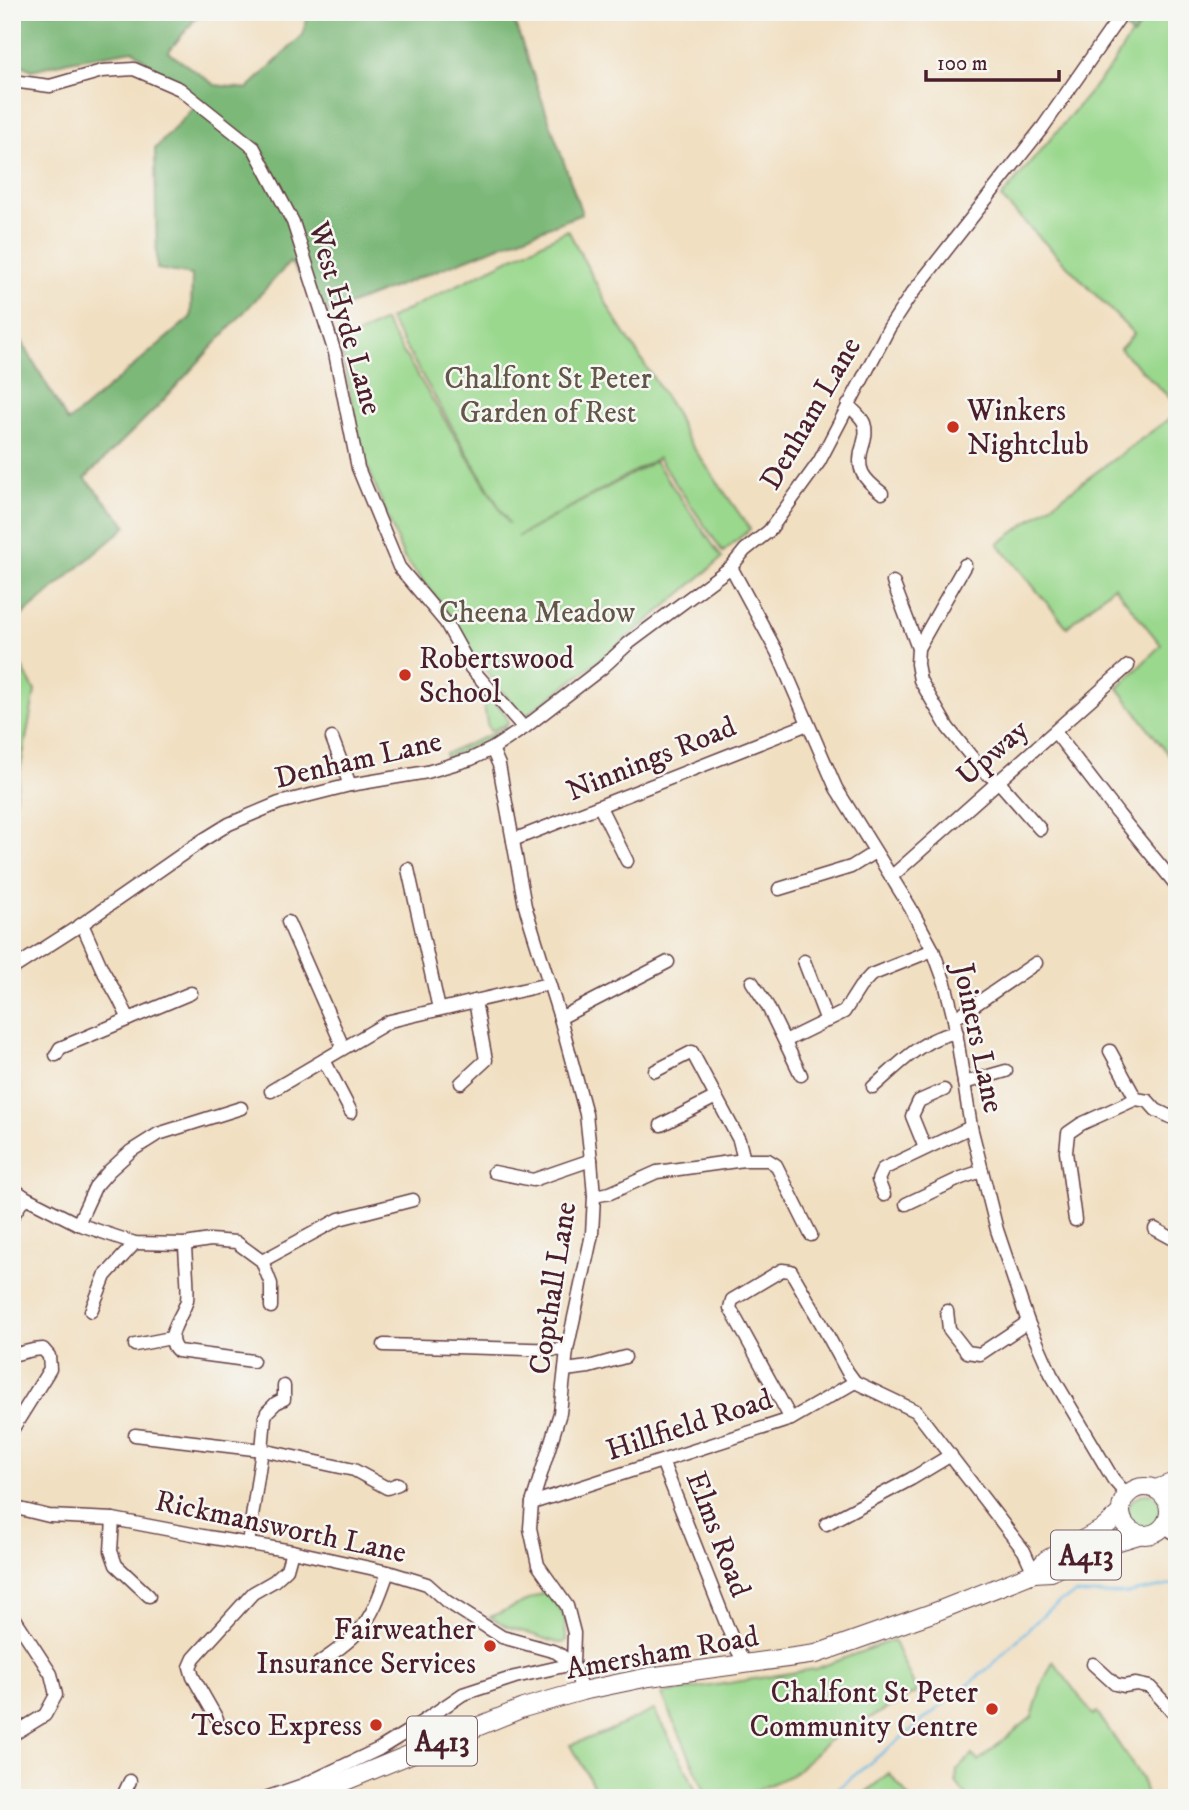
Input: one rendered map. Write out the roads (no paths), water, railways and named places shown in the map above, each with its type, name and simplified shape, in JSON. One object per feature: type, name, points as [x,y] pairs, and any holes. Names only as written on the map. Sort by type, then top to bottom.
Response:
[{"type":"highway","name":"A413","points":[[1156,1489],[1177,1481]]},
{"type":"highway","name":"A413","points":[[1140,1487],[1156,1489],[1173,1504],[1168,1521],[1170,1531],[1139,1535],[1126,1526],[1122,1519],[1124,1503],[1140,1487]]},
{"type":"highway","name":"Amersham Road","points":[[1034,1573],[1046,1560],[1104,1528],[1124,1503]]},
{"type":"highway","name":"Amersham Road","points":[[304,1798],[523,1708],[582,1691],[649,1677],[816,1654],[1034,1573],[1051,1572],[1106,1545],[1139,1535]]},
{"type":"street","name":"Denham Lane","points":[[12,969],[229,824],[279,803],[350,785],[432,771],[471,759],[492,749],[524,728],[629,643],[731,567],[769,531],[819,462],[889,328],[910,296],[1043,127],[1123,12]]},
{"type":"street","name":"West Hyde Lane","points":[[12,81],[50,86],[102,71],[134,69],[180,89],[254,148],[293,222],[335,354],[358,468],[399,566],[446,623],[471,668],[524,728]]},
{"type":"street","points":[[848,405],[864,423],[866,433],[859,456],[860,466],[867,482],[882,493]]},
{"type":"street","points":[[918,648],[965,565]]},
{"type":"street","name":"Joiners Lane","points":[[731,567],[778,654],[836,788],[911,907],[933,950],[954,1019],[971,1127],[997,1230],[1028,1322],[1051,1374],[1113,1479],[1124,1503]]},
{"type":"street","points":[[893,582],[918,648],[920,680],[947,729],[983,771],[998,782],[1040,829]]},
{"type":"street","name":"Upway","points":[[891,877],[1128,666]]},
{"type":"street","name":"Ninnings Road","points":[[513,840],[808,723]]},
{"type":"street","points":[[1055,732],[1177,886]]},
{"type":"street","points":[[332,738],[350,785]]},
{"type":"street","name":"Copthall Lane","points":[[492,749],[499,765],[525,906],[586,1114],[591,1160],[594,1196],[592,1234],[567,1350],[560,1413],[532,1503],[530,1528],[538,1565],[567,1606],[573,1633],[573,1664]]},
{"type":"street","points":[[600,807],[627,861]]},
{"type":"street","points":[[779,889],[851,867],[875,852]]},
{"type":"street","points":[[408,869],[439,1009]]},
{"type":"street","points":[[288,922],[343,1047]]},
{"type":"street","points":[[82,924],[129,1020]]},
{"type":"street","points":[[785,1041],[844,1012],[871,975],[933,950]]},
{"type":"street","points":[[804,961],[827,1021]]},
{"type":"street","points":[[560,1018],[668,962]]},
{"type":"street","points":[[954,1019],[1036,963]]},
{"type":"street","points":[[751,982],[767,1005],[801,1075]]},
{"type":"street","points":[[271,1091],[390,1021],[548,984]]},
{"type":"street","points":[[56,1055],[60,1048],[191,993]]},
{"type":"street","points":[[461,1083],[486,1060],[475,1001]]},
{"type":"street","points":[[873,1087],[927,1042],[943,1034],[957,1034]]},
{"type":"street","points":[[655,1071],[695,1050],[739,1140],[744,1160]]},
{"type":"street","points":[[1110,1051],[1136,1099]]},
{"type":"street","points":[[324,1060],[352,1112]]},
{"type":"street","points":[[964,1083],[1006,1071]]},
{"type":"street","points":[[925,1148],[912,1116],[919,1101],[944,1090]]},
{"type":"street","points":[[662,1125],[716,1097]]},
{"type":"street","points":[[1075,1220],[1066,1152],[1068,1133],[1081,1124],[1136,1099],[1148,1101],[1156,1110],[1177,1120]]},
{"type":"street","points":[[78,1224],[95,1187],[131,1151],[159,1134],[241,1108]]},
{"type":"street","points":[[884,1195],[878,1180],[883,1169],[971,1127]]},
{"type":"street","points":[[494,1172],[533,1180],[591,1160]]},
{"type":"street","points":[[594,1196],[610,1193],[657,1172],[744,1160],[768,1160],[776,1165],[811,1235]]},
{"type":"street","points":[[906,1204],[982,1171]]},
{"type":"street","points":[[12,1188],[78,1224],[135,1242],[236,1242],[262,1261],[271,1284],[271,1307]]},
{"type":"street","points":[[12,1217],[25,1197]]},
{"type":"street","points":[[262,1261],[339,1219],[413,1200]]},
{"type":"street","points":[[1155,1229],[1177,1241]]},
{"type":"street","points":[[91,1311],[105,1276],[135,1242]]},
{"type":"street","points":[[185,1244],[187,1300],[171,1338],[173,1346],[178,1351],[254,1361]]},
{"type":"street","points":[[791,1419],[730,1308],[732,1300],[782,1270],[791,1271],[846,1371],[855,1382],[916,1410],[1024,1551],[1034,1573]]},
{"type":"street","points":[[947,1311],[949,1329],[967,1352],[980,1354],[1028,1322]]},
{"type":"street","points":[[135,1345],[171,1338]]},
{"type":"street","points":[[384,1345],[567,1350]]},
{"type":"street","points":[[12,1355],[43,1349],[49,1356],[50,1369],[12,1430]]},
{"type":"street","points":[[565,1370],[589,1367],[625,1357]]},
{"type":"street","name":"Hillfield Road","points":[[532,1503],[791,1419],[855,1382]]},
{"type":"street","points":[[248,1544],[264,1418],[276,1403],[284,1399],[284,1386]]},
{"type":"street","points":[[135,1435],[262,1450],[354,1470],[387,1488],[398,1484]]},
{"type":"street","points":[[826,1524],[951,1455]]},
{"type":"street","name":"Elms Road","points":[[662,1461],[735,1646],[745,1663]]},
{"type":"street","name":"Rickmansworth Lane","points":[[12,1507],[49,1516],[113,1519],[292,1551],[388,1572],[427,1584],[442,1605],[502,1637],[556,1652],[573,1664]]},
{"type":"street","points":[[113,1519],[111,1551],[116,1565],[149,1596]]},
{"type":"street","points":[[216,1719],[193,1677],[190,1667],[194,1658],[254,1593],[287,1569],[292,1551]]},
{"type":"street","points":[[319,1663],[359,1631],[378,1599],[388,1572]]},
{"type":"street","points":[[12,1614],[51,1674],[56,1695],[46,1715],[12,1735]]},
{"type":"street","points":[[265,1798],[303,1784],[379,1749],[463,1694],[515,1677],[573,1664],[582,1691]]},
{"type":"street","points":[[1093,1664],[1115,1684],[1150,1687],[1177,1716]]},
{"type":"street","points":[[122,1798],[130,1781]]},
{"type":"waterway","points":[[826,1798],[991,1666],[1047,1611],[1060,1602],[1075,1594],[1126,1594],[1177,1584]]},
{"type":"place","name":"Winkers Nightclub","points":[[953,427]]},
{"type":"place","name":"Robertswood School","points":[[405,675]]},
{"type":"place","name":"Fairweather Insurance Services","points":[[490,1646]]},
{"type":"place","name":"Chalfont St Peter Community Centre","points":[[992,1709]]},
{"type":"place","name":"Tesco Express","points":[[376,1725]]},
{"type":"park label","name":"Chalfont St Peter Garden of Rest","points":[[548,395]]},
{"type":"park label","name":"Cheena Meadow","points":[[537,612]]}]
